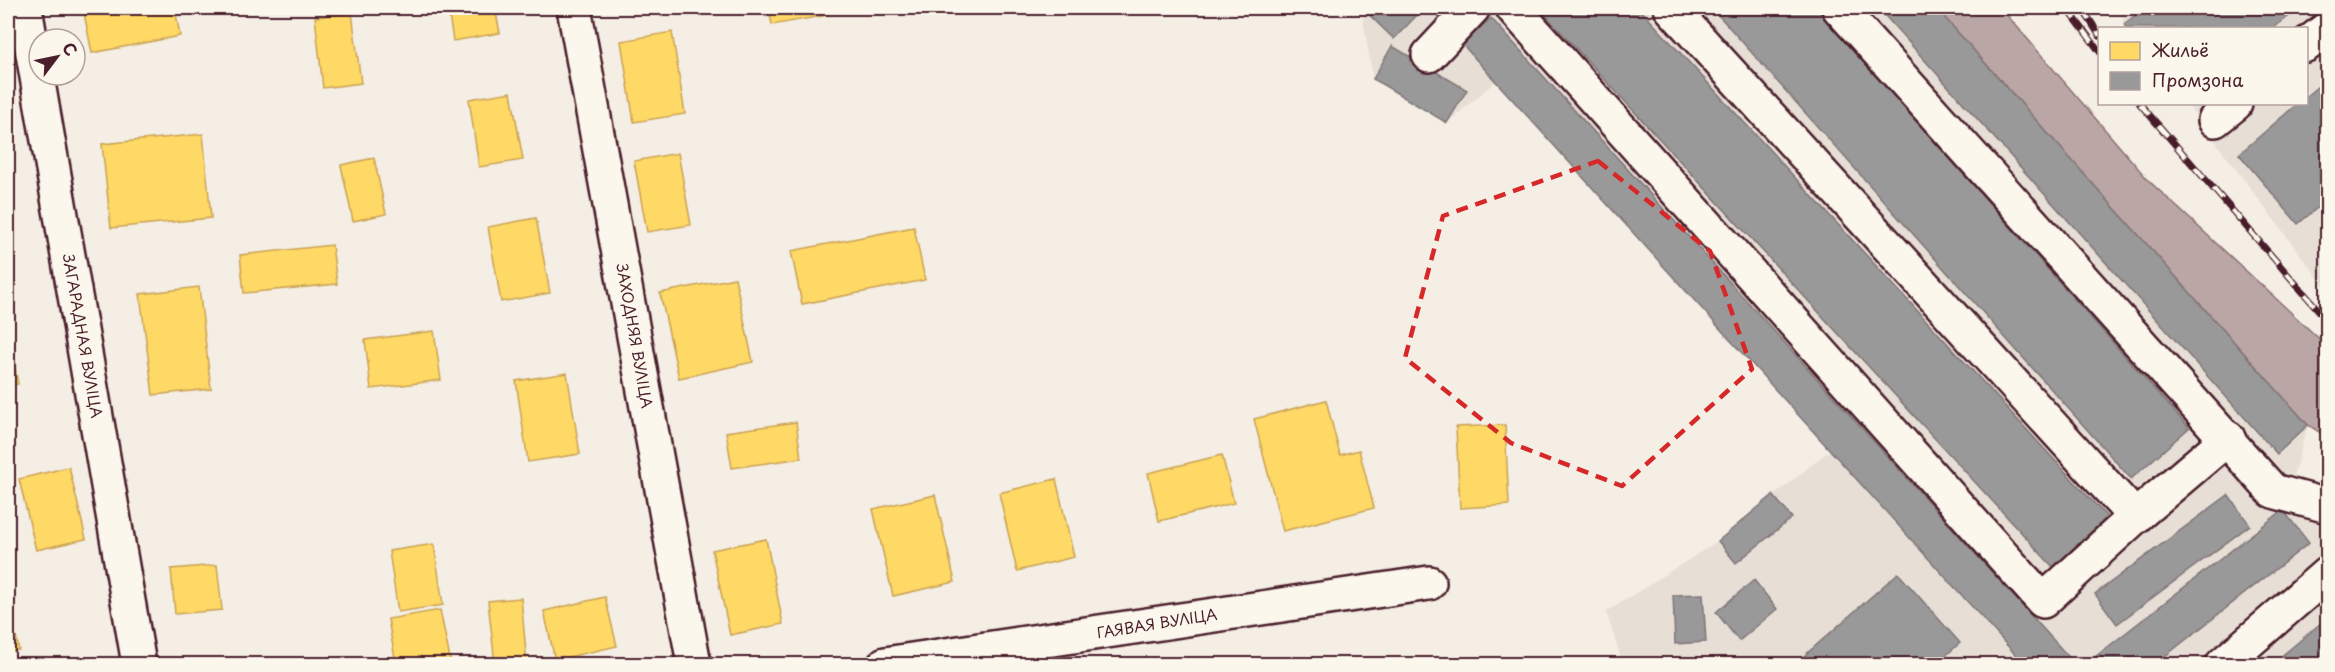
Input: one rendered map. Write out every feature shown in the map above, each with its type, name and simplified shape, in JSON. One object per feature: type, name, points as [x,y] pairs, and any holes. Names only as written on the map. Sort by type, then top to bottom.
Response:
[{"type":"street","name":"ЗАГАРАДНАЯ ВУЛІЦА","points":[[25,8],[140,664]]},
{"type":"street","name":"ЗАХОДНЯЯ ВУЛІЦА","points":[[574,8],[694,664]]},
{"type":"street","points":[[1429,55],[1473,8]]},
{"type":"street","points":[[1513,8],[2043,601],[2135,517],[2228,438]]},
{"type":"street","points":[[1671,8],[2135,517]]},
{"type":"street","points":[[1839,8],[2228,438],[2273,491],[2328,506]]},
{"type":"street","points":[[2308,44],[2328,28]]},
{"type":"street","points":[[2223,664],[2328,573]]},
{"type":"street","name":"ГАЯВАЯ ВУЛІЦА","points":[[885,664],[1429,582]]},
{"type":"highlighted area","points":[[1598,161],[1710,251],[1752,369],[1622,486],[1511,443],[1405,358],[1443,216]]},
{"type":"shaded area","points":[[1361,8],[1936,8],[2308,425],[2283,510],[2327,527],[2327,664],[1623,664],[1606,612],[1718,541],[1830,450],[1496,81],[1447,123],[1373,79]]},
{"type":"shaded area","points":[[1936,8],[2001,8],[2149,181],[2327,346],[2327,437],[2308,425]]},
{"type":"shaded area","points":[[2115,8],[2327,8],[2327,290],[2188,105],[2308,105],[2308,27],[2129,27]]},
{"type":"building: Жильё","points":[[83,8],[175,8],[180,36],[92,53]]},
{"type":"building: Жильё","points":[[448,8],[495,8],[500,33],[453,41]]},
{"type":"building: Жильё","points":[[769,8],[827,8],[828,15],[772,25]]},
{"type":"building: Жильё","points":[[352,13],[361,83],[323,88],[315,17]]},
{"type":"building: Жильё","points":[[672,32],[685,114],[634,122],[621,41]]},
{"type":"building: Жильё","points":[[511,92],[523,160],[479,167],[469,99]]},
{"type":"building: Жильё","points":[[203,134],[211,218],[111,228],[102,144]]},
{"type":"building: Жильё","points":[[678,153],[691,225],[647,232],[634,161]]},
{"type":"building: Жильё","points":[[374,158],[386,214],[353,221],[341,165]]},
{"type":"building: Жильё","points":[[536,218],[550,293],[501,302],[488,227]]},
{"type":"building: Жильё","points":[[914,227],[925,280],[802,304],[791,251]]},
{"type":"building: Жильё","points":[[332,245],[337,284],[244,293],[240,255]]},
{"type":"building: Жильё","points":[[735,278],[753,362],[679,378],[660,293]]},
{"type":"building: Жильё","points":[[199,287],[211,389],[153,395],[140,294]]},
{"type":"building: Жильё","points":[[8,327],[18,384],[8,386]]},
{"type":"building: Жильё","points":[[434,331],[441,380],[371,389],[365,340]]},
{"type":"building: Жильё","points":[[567,373],[580,454],[528,462],[516,381]]},
{"type":"building: Жильё","points":[[1326,400],[1340,455],[1359,450],[1374,508],[1283,531],[1254,419]]},
{"type":"building: Жильё","points":[[796,422],[801,458],[732,468],[726,432]]},
{"type":"building: Жильё","points":[[1505,425],[1509,505],[1460,508],[1456,427]]},
{"type":"building: Жильё","points":[[1222,455],[1234,503],[1159,521],[1148,473]]},
{"type":"building: Жильё","points":[[69,467],[86,539],[36,550],[19,479]]},
{"type":"building: Жильё","points":[[1056,479],[1074,557],[1017,571],[999,493]]},
{"type":"building: Жильё","points":[[935,495],[955,582],[893,596],[873,509]]},
{"type":"building: Жильё","points":[[766,539],[783,624],[730,635],[712,550]]},
{"type":"building: Жильё","points":[[434,544],[443,605],[398,612],[389,551]]},
{"type":"building: Жильё","points":[[217,565],[222,610],[175,614],[171,569]]},
{"type":"building: Жильё","points":[[605,597],[617,646],[555,660],[544,611]]},
{"type":"building: Жильё","points":[[521,598],[527,664],[495,664],[488,601]]},
{"type":"building: Жильё","points":[[8,599],[19,650],[8,652]]},
{"type":"building: Жильё","points":[[440,610],[451,664],[396,664],[388,619]]},
{"type":"building: Промзона","points":[[1362,8],[1424,8],[1394,39]]},
{"type":"building: Промзона","points":[[1539,8],[1639,8],[2107,517],[2053,567]]},
{"type":"building: Промзона","points":[[1712,8],[1816,8],[2189,428],[2131,479]]},
{"type":"building: Промзона","points":[[1878,8],[1936,8],[2308,425],[2277,454]]},
{"type":"building: Промзона","points":[[2145,8],[2300,8],[2274,27],[2126,27],[2124,24]]},
{"type":"building: Промзона","points":[[1491,18],[2075,664],[2024,664],[1462,44]]},
{"type":"building: Промзона","points":[[1392,46],[1467,90],[1447,123],[1373,79]]},
{"type":"building: Промзона","points":[[2328,78],[2328,199],[2298,224],[2239,154],[2296,105],[2308,105],[2308,94]]},
{"type":"building: Промзона","points":[[1773,495],[1792,518],[1736,563],[1718,541]]},
{"type":"building: Промзона","points":[[2228,495],[2250,525],[2117,624],[2095,594]]},
{"type":"building: Промзона","points":[[2283,510],[2309,543],[2155,664],[2086,664]]},
{"type":"building: Промзона","points":[[1898,573],[1960,643],[1936,664],[1795,664]]},
{"type":"building: Промзона","points":[[1754,580],[1777,609],[1739,641],[1716,612]]},
{"type":"building: Промзона","points":[[1703,594],[1706,642],[1675,644],[1673,595]]},
{"type":"building: Промзона","points":[[2328,617],[2328,664],[2272,664]]},
{"type":"railway","points":[[2067,8],[2098,49]]},
{"type":"railway","points":[[2082,8],[2098,33]]},
{"type":"railway","points":[[2141,105],[2328,321]]}]
